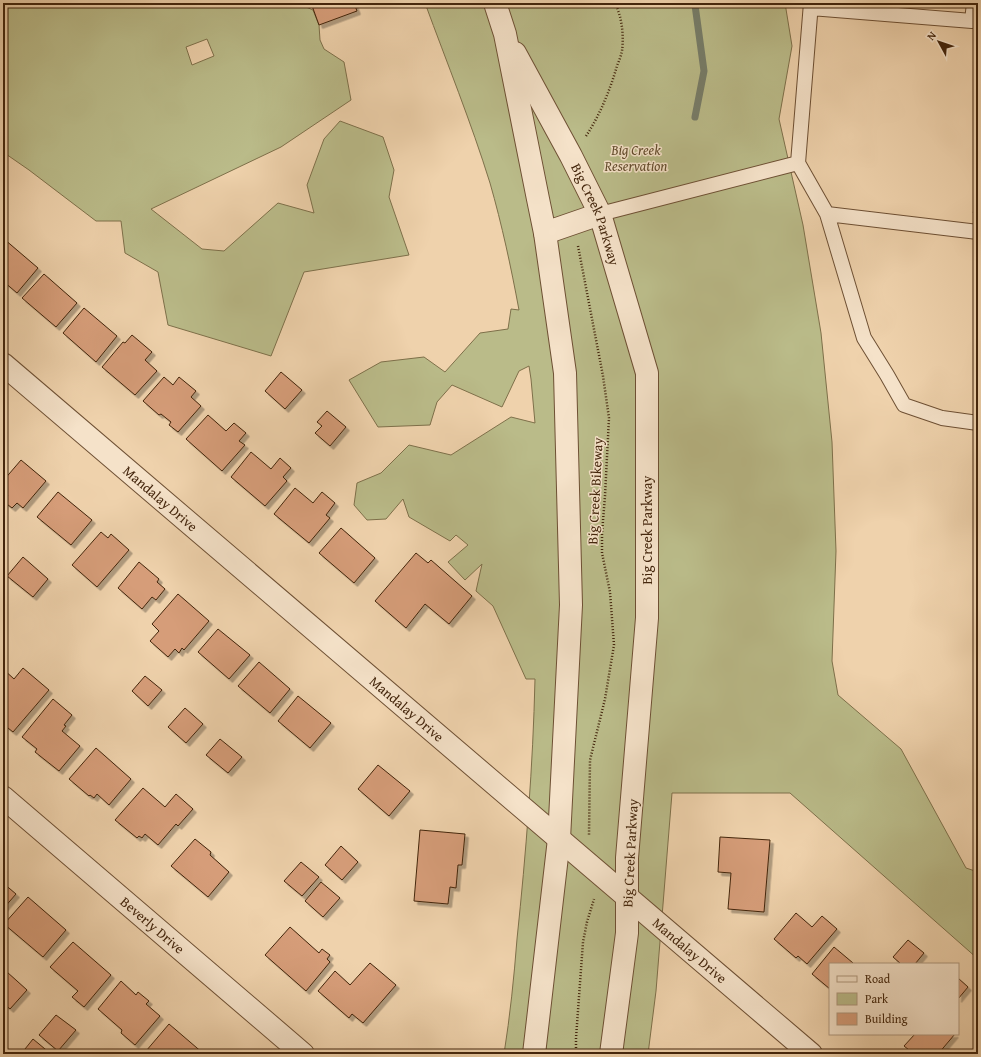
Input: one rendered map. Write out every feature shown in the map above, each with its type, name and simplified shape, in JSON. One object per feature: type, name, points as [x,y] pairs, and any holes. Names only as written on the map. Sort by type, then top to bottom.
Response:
[{"type":"street","name":"Big Creek Parkway","points":[[495,3],[506,34],[600,214],[647,373],[647,618],[627,858],[627,932],[611,1054]]},
{"type":"street","name":"Big Creek Parkway","points":[[506,34],[545,233],[565,373],[571,605],[559,839],[534,1054]]},
{"type":"street","points":[[545,233],[600,214]]},
{"type":"street","name":"Mandalay Drive","points":[[3,364],[811,1054]]},
{"type":"street","name":"Beverly Drive","points":[[3,797],[303,1054]]},
{"type":"lane","points":[[974,3],[972,21],[811,5],[798,163],[827,214],[864,338],[904,405],[942,418],[978,423]]},
{"type":"lane","points":[[600,214],[798,163]]},
{"type":"lane","points":[[827,214],[975,231]]},
{"type":"path","points":[[583,142],[594,125],[613,79],[622,52],[622,31],[618,8],[615,3]]},
{"type":"path","points":[[975,231],[978,180]]},
{"type":"path","name":"Big Creek Bikeway","points":[[578,246],[603,376],[609,418],[602,553],[610,592],[614,645],[605,699],[590,760],[589,833]]},
{"type":"path","points":[[576,1054],[583,942],[595,895]]},
{"type":"green space","points":[[3,3],[300,3],[313,10],[319,25],[320,40],[324,49],[344,62],[351,100],[281,147],[151,209],[202,249],[224,251],[278,203],[314,213],[307,185],[324,139],[340,121],[383,137],[394,170],[389,197],[409,255],[304,272],[271,356],[168,325],[158,272],[125,253],[121,221],[96,221],[3,152]],"holes":[[[207,39],[214,56],[192,65],[186,47]]]},
{"type":"green space","name":"Big Creek Reservation","points":[[425,3],[785,3],[792,46],[779,119],[803,225],[821,333],[832,442],[836,551],[832,661],[838,695],[901,749],[966,868],[978,872],[978,959],[790,793],[672,793],[656,991],[648,1054],[504,1054],[513,983],[526,842],[533,744],[535,679],[526,679],[493,606],[476,591],[482,564],[465,580],[448,562],[468,545],[456,535],[450,541],[409,517],[403,499],[386,519],[367,520],[354,505],[357,483],[381,473],[409,445],[451,455],[511,417],[535,423],[529,366],[519,371],[502,407],[452,385],[437,402],[430,425],[378,427],[349,380],[381,362],[424,357],[445,372],[480,333],[508,329],[511,309],[519,310],[506,246],[483,160]]},
{"type":"building","points":[[311,3],[354,3],[357,11],[319,25]]},
{"type":"building","points":[[4,239],[38,268],[17,293],[3,281]]},
{"type":"building","points":[[44,274],[77,303],[56,327],[22,298]]},
{"type":"building","points":[[84,308],[117,336],[96,362],[63,333]]},
{"type":"building","points":[[132,335],[152,352],[145,360],[157,371],[135,395],[102,367],[123,342],[125,343]]},
{"type":"building","points":[[281,372],[302,390],[285,409],[265,391]]},
{"type":"building","points":[[164,377],[173,385],[179,377],[196,391],[191,397],[201,406],[178,432],[169,425],[171,422],[161,414],[159,415],[143,401]]},
{"type":"building","points":[[327,411],[346,427],[330,446],[315,433],[322,426],[317,422]]},
{"type":"building","points":[[208,415],[226,431],[234,423],[246,433],[239,441],[245,445],[222,471],[186,439]]},
{"type":"building","points":[[251,452],[271,469],[280,458],[291,468],[283,477],[287,481],[265,506],[231,477]]},
{"type":"building","points":[[21,460],[46,481],[23,508],[17,503],[12,508],[3,501],[8,495],[3,491],[3,481]]},
{"type":"building","points":[[295,488],[313,503],[322,492],[335,503],[326,515],[330,518],[309,543],[274,514]]},
{"type":"building","points":[[58,492],[92,520],[71,545],[37,517]]},
{"type":"building","points":[[341,528],[375,558],[354,583],[319,553]]},
{"type":"building","points":[[101,532],[108,538],[111,534],[129,550],[97,587],[72,565]]},
{"type":"building","points":[[416,553],[428,563],[431,560],[472,596],[449,624],[425,604],[406,628],[375,601]]},
{"type":"building","points":[[23,557],[48,579],[33,597],[7,576]]},
{"type":"building","points":[[139,562],[159,579],[157,582],[165,589],[156,600],[152,597],[142,609],[118,588]]},
{"type":"building","points":[[178,594],[209,621],[184,650],[182,648],[179,653],[175,649],[168,657],[150,641],[159,631],[152,624]]},
{"type":"building","points":[[218,629],[250,655],[229,679],[198,652]]},
{"type":"building","points":[[259,662],[290,689],[270,713],[238,686]]},
{"type":"building","points":[[23,668],[49,690],[13,732],[3,724],[3,669],[14,679]]},
{"type":"building","points":[[145,676],[162,690],[148,706],[132,691]]},
{"type":"building","points":[[298,696],[331,723],[310,748],[278,721]]},
{"type":"building","points":[[53,699],[72,715],[64,725],[66,726],[62,731],[80,746],[59,771],[35,752],[37,749],[22,737]]},
{"type":"building","points":[[185,708],[203,724],[186,743],[168,727]]},
{"type":"building","points":[[220,739],[242,757],[228,773],[206,755]]},
{"type":"building","points":[[96,748],[131,779],[109,805],[97,794],[94,798],[90,795],[89,796],[69,779]]},
{"type":"building","points":[[378,765],[410,791],[389,816],[358,789]]},
{"type":"building","points":[[143,788],[165,807],[176,794],[193,809],[178,826],[176,824],[158,845],[145,834],[142,838],[139,836],[137,838],[115,820]]},
{"type":"building","points":[[420,830],[465,834],[462,865],[458,865],[456,888],[450,887],[448,904],[414,901]]},
{"type":"building","points":[[720,837],[770,840],[764,912],[728,909],[731,873],[718,872]]},
{"type":"building","points":[[195,839],[211,852],[210,855],[229,872],[208,897],[171,866]]},
{"type":"building","points":[[341,846],[358,862],[342,880],[325,865]]},
{"type":"building","points":[[301,862],[319,877],[302,896],[284,881]]},
{"type":"building","points":[[321,882],[340,898],[323,917],[305,901]]},
{"type":"building","points":[[3,883],[16,894],[3,909]]},
{"type":"building","points":[[28,897],[66,930],[43,957],[4,924]]},
{"type":"building","points":[[796,913],[812,927],[822,916],[837,929],[807,964],[798,956],[796,958],[774,939]]},
{"type":"building","points":[[290,927],[319,953],[322,949],[330,955],[327,959],[330,962],[306,991],[265,955]]},
{"type":"building","points":[[908,940],[924,953],[916,963],[900,963],[893,957]]},
{"type":"building","points":[[73,942],[111,975],[84,1007],[72,997],[78,991],[50,967]]},
{"type":"building","points":[[834,947],[853,963],[829,963],[829,988],[812,974]]},
{"type":"building","points":[[370,963],[396,985],[363,1023],[352,1014],[349,1018],[318,991],[335,971],[350,985]]},
{"type":"building","points":[[7,972],[27,990],[10,1009],[3,1003],[3,977]]},
{"type":"building","points":[[959,979],[968,987],[959,998]]},
{"type":"building","points":[[121,981],[136,995],[138,992],[149,1001],[146,1004],[160,1016],[135,1045],[121,1033],[122,1030],[98,1009]]},
{"type":"building","points":[[56,1015],[76,1030],[58,1051],[39,1035]]},
{"type":"building","points":[[169,1024],[204,1054],[149,1054],[146,1051]]},
{"type":"building","points":[[914,1035],[954,1035],[938,1054],[914,1054],[904,1046]]},
{"type":"building","points":[[33,1039],[51,1054],[21,1054]]},
{"type":"waterway","points":[[693,3],[695,5],[704,71],[695,117]]}]
